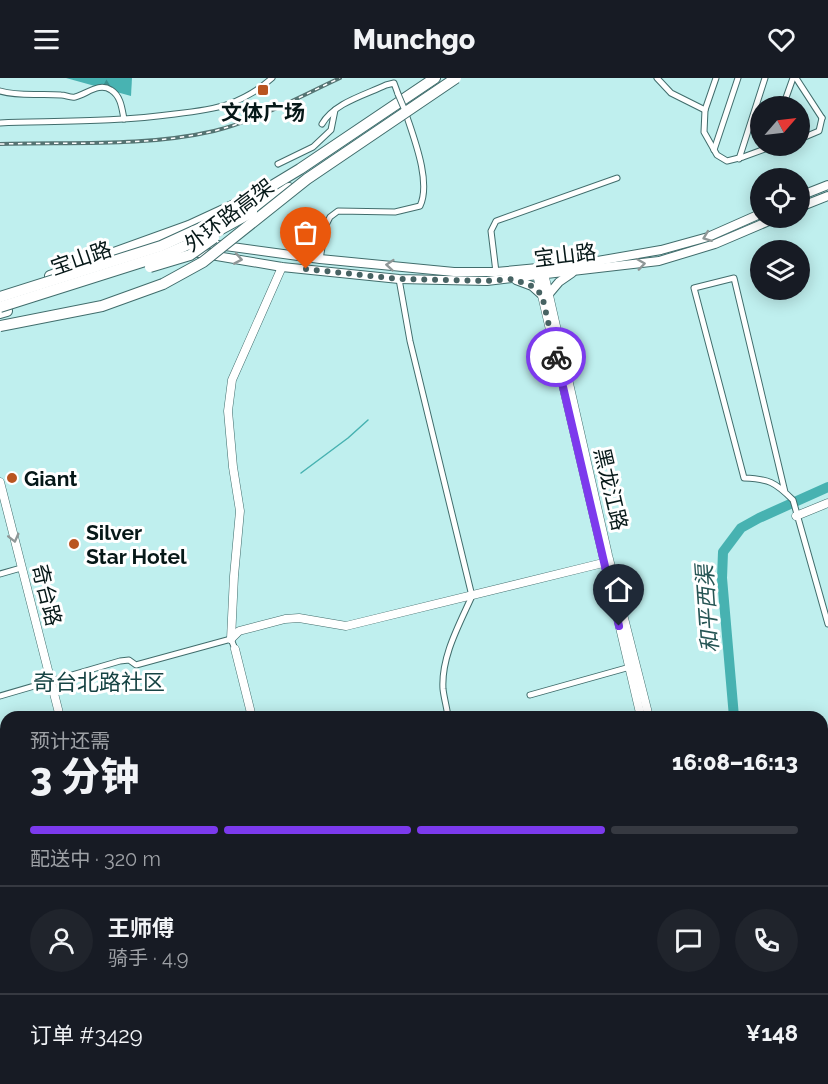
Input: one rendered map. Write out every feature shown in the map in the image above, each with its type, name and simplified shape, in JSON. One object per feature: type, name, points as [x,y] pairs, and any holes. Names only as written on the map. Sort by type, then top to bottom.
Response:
[{"type":"highway","points":[[31,284],[189,226],[256,195],[300,169],[435,78]]},
{"type":"highway","name":"外环路高架","points":[[0,324],[95,303],[156,281],[196,259],[301,177],[444,78]]},
{"type":"highway","points":[[0,297],[161,246],[248,208],[305,178],[450,78]]},
{"type":"highway","name":"外环路高架","points":[[0,324],[102,306],[163,284],[203,262],[307,179],[456,78]]},
{"type":"highway","points":[[2,309],[164,255],[212,234],[248,208],[256,195]]},
{"type":"main road","points":[[810,192],[828,185]]},
{"type":"main road","points":[[810,203],[828,196]]},
{"type":"main road","name":"宝山路","points":[[2,309],[137,258],[186,252],[282,267],[399,279],[487,281],[513,279],[674,247],[708,237],[750,218]]},
{"type":"main road","name":"宝山路","points":[[0,292],[133,251],[185,241],[320,259],[473,273],[574,272],[659,261],[715,244],[753,228]]},
{"type":"main road","points":[[513,279],[532,286],[545,295],[574,272]]},
{"type":"street","points":[[0,123],[124,119],[201,110],[228,104],[260,89],[272,78]]},
{"type":"street","points":[[657,78],[671,93],[705,110]]},
{"type":"street","points":[[716,78],[705,110],[704,132],[717,155],[727,161],[750,154]]},
{"type":"street","points":[[714,150],[738,78]]},
{"type":"street","points":[[739,159],[765,78]]},
{"type":"street","points":[[787,96],[795,78],[825,118],[819,131],[810,135]]},
{"type":"street","points":[[320,259],[326,225],[330,217],[338,211],[395,212],[420,206],[424,197],[417,147],[393,81],[335,109],[322,124]]},
{"type":"street","points":[[0,91],[16,95],[72,97],[105,87],[117,96],[124,119]]},
{"type":"street","points":[[278,164],[313,147],[331,130],[335,109]]},
{"type":"street","points":[[496,272],[491,231],[496,221],[617,178]]},
{"type":"street","points":[[250,711],[231,639],[240,511],[228,411],[232,380],[282,267]]},
{"type":"street","name":"黑龙江路","points":[[540,272],[640,711]]},
{"type":"street","points":[[785,492],[734,278],[694,288],[744,478],[764,479],[777,485],[793,500],[796,515],[825,596],[828,624]]},
{"type":"street","points":[[399,279],[410,341],[472,596],[446,661],[443,689],[447,711]]},
{"type":"street","name":"奇台路","points":[[0,482],[58,711]]},
{"type":"street","points":[[796,515],[828,503]]},
{"type":"street","points":[[0,696],[129,658],[136,665],[231,639],[239,631],[285,619],[299,618],[346,626],[607,562]]},
{"type":"street","name":"黑龙江路","points":[[607,562],[647,711]]},
{"type":"street","points":[[0,574],[21,568]]},
{"type":"street","points":[[530,695],[630,667]]},
{"type":"green space","points":[[66,78],[132,78],[131,96]]},
{"type":"waterway","points":[[301,473],[368,420]]},
{"type":"waterway","name":"和平西渠","points":[[733,711],[722,578],[723,552],[741,528],[828,487]]},
{"type":"railway","points":[[0,144],[135,142],[214,131],[278,108],[340,78]]},
{"type":"way so far","points":[[306,269],[399,279],[487,281],[513,279],[532,286],[542,295],[556,357]]},
{"type":"place","name":"文体广场","points":[[263,90]]},
{"type":"place","name":"Giant","points":[[12,478]]},
{"type":"place","name":"Silver Star Hotel","points":[[74,544]]},
{"type":"district","name":"奇台北路社区","points":[[99,682]]},
{"type":"route","points":[[556,357],[619,626]]}]
